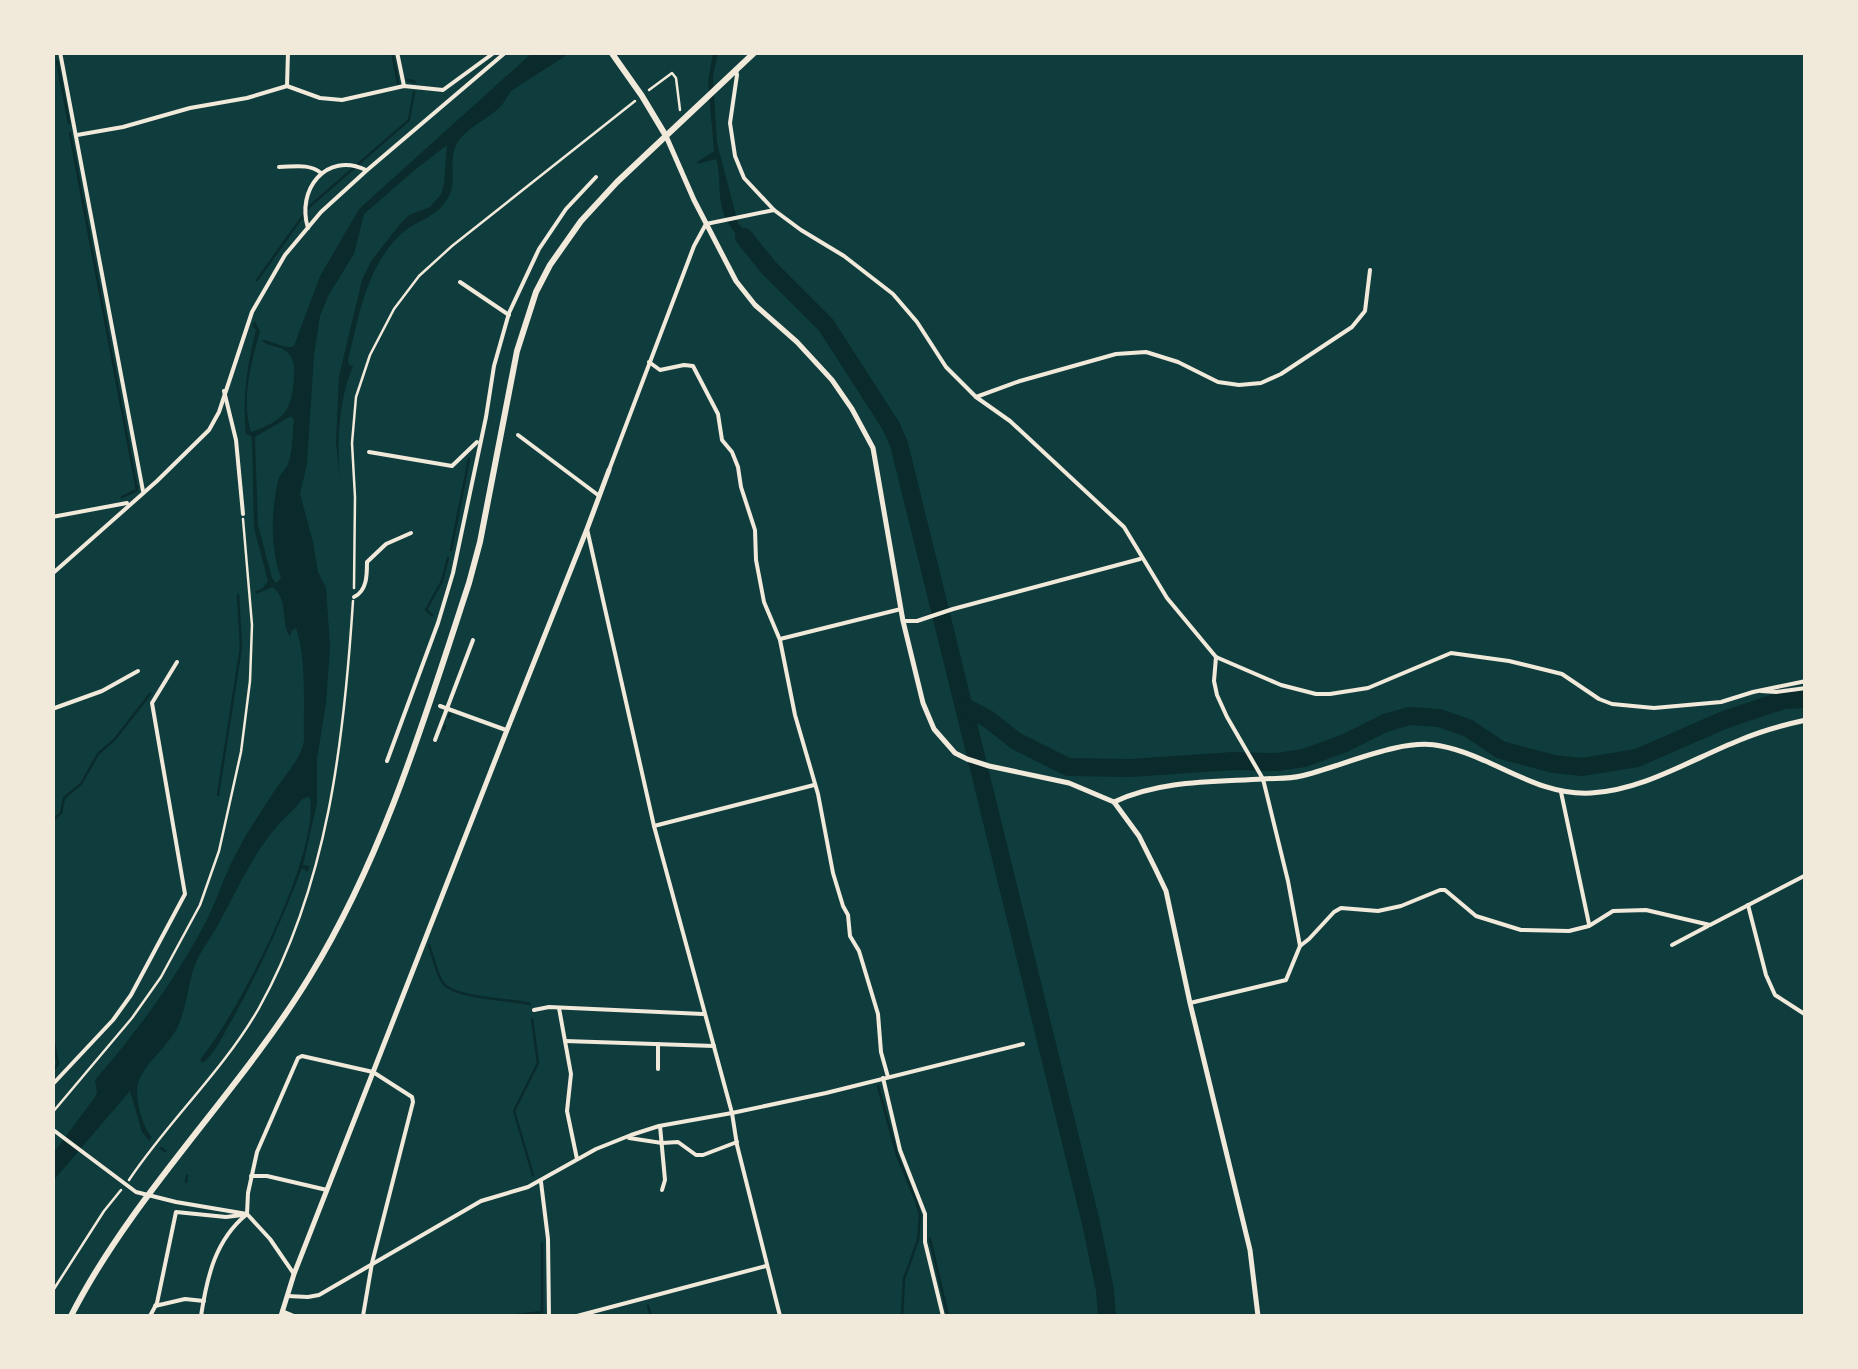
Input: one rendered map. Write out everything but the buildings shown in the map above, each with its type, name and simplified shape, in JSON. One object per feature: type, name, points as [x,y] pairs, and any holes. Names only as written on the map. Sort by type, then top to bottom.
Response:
[{"type":"main road","points":[[611,52],[666,136]]},
{"type":"main road","points":[[71,1316],[96,1271],[310,977],[349,905],[383,830],[469,583],[517,352],[536,292],[550,266],[580,221],[755,52]]},
{"type":"street","points":[[286,86],[288,52]]},
{"type":"street","points":[[397,52],[404,86]]},
{"type":"street","points":[[76,135],[286,86],[320,98],[342,100],[404,86],[442,90],[495,52]]},
{"type":"street","points":[[52,574],[209,430],[252,312],[286,255],[308,228],[366,170],[506,52]]},
{"type":"street","points":[[52,56],[60,53],[143,492]]},
{"type":"street","points":[[736,70],[730,123],[735,156],[744,178],[774,210],[893,294],[946,367],[1124,527],[1167,598],[1216,657],[1316,694],[1368,688],[1451,653],[1562,674],[1612,704],[1654,708],[1721,702],[1756,691],[1806,684]]},
{"type":"street","points":[[666,136],[736,281],[755,305],[832,380],[872,448],[903,620],[923,703],[934,729],[956,753],[989,766],[1069,782],[1114,802],[1150,789],[1298,777],[1415,744],[1440,745],[1561,792],[1589,793],[1615,790],[1652,778],[1740,740],[1806,720]]},
{"type":"street","points":[[308,228],[304,216],[307,195],[320,173],[340,166],[356,165],[366,170]]},
{"type":"street","points":[[279,167],[305,166],[320,173]]},
{"type":"street","points":[[387,762],[414,697],[453,573],[494,366],[509,314],[538,249],[566,209],[596,177]]},
{"type":"street","points":[[294,1316],[282,1314],[294,1274],[588,529],[694,246],[706,224],[774,210]]},
{"type":"street","points":[[976,397],[1116,354],[1146,352],[1178,362],[1218,382],[1262,383],[1352,327],[1365,311],[1370,270]]},
{"type":"street","points":[[460,282],[509,314]]},
{"type":"street","points":[[648,362],[660,370],[693,366],[718,414],[720,435],[736,458],[755,530],[764,602],[780,639],[794,716],[815,784],[833,873],[878,1014],[881,1052],[900,1150],[925,1214],[925,1242],[943,1316]]},
{"type":"street","points":[[224,390],[236,440],[243,514]]},
{"type":"street","points":[[518,435],[598,496]]},
{"type":"street","points":[[369,452],[452,466],[480,438]]},
{"type":"street","points":[[52,517],[132,502]]},
{"type":"street","points":[[588,529],[654,826],[732,1114],[780,1316]]},
{"type":"street","points":[[354,596],[363,588],[367,562],[386,544],[411,533]]},
{"type":"street","points":[[903,620],[918,621],[1141,558]]},
{"type":"street","points":[[780,639],[901,608]]},
{"type":"street","points":[[435,740],[443,707],[473,640]]},
{"type":"street","points":[[1216,657],[1217,695],[1264,779],[1300,946]]},
{"type":"street","points":[[52,1085],[132,995],[185,894],[152,704],[177,662]]},
{"type":"street","points":[[52,709],[138,671]]},
{"type":"street","points":[[443,707],[506,730]]},
{"type":"street","points":[[654,826],[815,784]]},
{"type":"street","points":[[1561,792],[1589,926]]},
{"type":"street","points":[[1114,802],[1139,836],[1166,891],[1250,1250],[1258,1316]]},
{"type":"street","points":[[1672,945],[1806,875]]},
{"type":"street","points":[[1190,1004],[1286,980],[1300,946],[1341,908],[1378,911],[1440,890],[1476,916],[1521,930],[1569,931],[1589,926],[1613,911],[1646,910],[1710,925]]},
{"type":"street","points":[[1748,905],[1766,976],[1775,995],[1806,1016]]},
{"type":"street","points":[[559,1008],[571,1074],[567,1111],[577,1158]]},
{"type":"street","points":[[534,1010],[706,1014]]},
{"type":"street","points":[[565,1042],[714,1046]]},
{"type":"street","points":[[658,1044],[658,1069]]},
{"type":"street","points":[[287,1296],[319,1295],[480,1202],[528,1186],[577,1158],[624,1138],[660,1126],[732,1114],[1023,1044]]},
{"type":"street","points":[[201,1316],[216,1252],[247,1214],[256,1152],[302,1056],[374,1072],[413,1102],[372,1264],[363,1316]]},
{"type":"street","points":[[660,1126],[665,1180],[662,1190]]},
{"type":"street","points":[[52,1129],[136,1192],[247,1214],[294,1274]]},
{"type":"street","points":[[624,1138],[678,1142],[696,1155],[737,1142]]},
{"type":"street","points":[[251,1176],[327,1190]]},
{"type":"street","points":[[540,1180],[548,1239],[549,1316]]},
{"type":"street","points":[[150,1316],[176,1212],[226,1217],[247,1214]]},
{"type":"street","points":[[578,1316],[766,1266]]},
{"type":"street","points":[[155,1306],[204,1301]]},
{"type":"path","points":[[52,1292],[123,1184],[222,1063],[258,1010],[292,942],[316,871],[348,681],[354,596],[352,443],[356,397],[370,354],[394,309],[419,276],[452,246],[640,93],[672,73],[684,118]]},
{"type":"path","points":[[52,1112],[132,1018],[161,977],[200,906],[218,850],[241,752],[250,681],[252,625],[243,514]]},
{"type":"water","points":[[532,53],[570,53],[514,89],[500,107],[463,135],[453,154],[452,189],[445,202],[403,232],[377,265],[348,360],[353,366],[340,422],[340,480],[336,443],[339,376],[362,280],[371,261],[401,223],[409,215],[430,207],[441,194],[447,145],[364,214],[354,254],[320,316],[307,464],[300,494],[318,572],[326,588],[330,646],[317,759],[317,803],[303,865],[310,866],[308,872],[302,868],[252,981],[220,1042],[203,1063],[200,1060],[236,1005],[290,893],[310,823],[310,797],[281,822],[251,864],[198,958],[179,1024],[139,1080],[140,1110],[152,1137],[149,1141],[142,1132],[130,1091],[53,1181],[52,1155],[95,1097],[95,1080],[178,969],[207,920],[241,845],[302,748],[303,668],[296,628],[290,637],[281,598],[273,587],[256,594],[255,591],[268,581],[254,528],[252,439],[246,434],[245,421],[246,382],[255,321],[260,332],[247,395],[251,432],[279,418],[289,406],[293,387],[290,355],[261,340],[294,346],[320,276],[359,209]],"holes":[[[291,416],[294,420],[290,456],[279,478],[274,505],[273,542],[281,578],[276,583],[258,525],[255,437]]]},
{"type":"water","points":[[713,53],[718,53],[713,76],[717,143],[738,223],[759,251],[756,255],[724,215],[716,159],[697,162],[714,151],[708,82]]},
{"type":"waterway","points":[[392,52],[398,83]]},
{"type":"waterway","points":[[57,61],[69,123]]},
{"type":"waterway","points":[[408,80],[415,82]]},
{"type":"waterway","points":[[257,280],[310,206],[409,120],[414,92]]},
{"type":"waterway","points":[[70,133],[137,490],[122,497]]},
{"type":"waterway","points":[[744,237],[826,325],[899,444],[1091,1223],[1107,1316]]},
{"type":"waterway","points":[[451,550],[469,459]]},
{"type":"waterway","points":[[432,615],[426,610],[442,581],[448,558]]},
{"type":"waterway","points":[[218,795],[241,647],[238,595]]},
{"type":"waterway","points":[[52,821],[61,813],[64,798],[81,784],[98,754],[115,739],[150,694]]},
{"type":"waterway","points":[[965,707],[1016,741],[1068,767],[1130,768],[1304,758],[1410,716],[1439,718],[1468,728],[1501,750],[1582,767],[1637,758],[1724,720],[1784,700],[1806,699]]},
{"type":"waterway","points":[[429,945],[441,979],[449,988],[530,1004]]},
{"type":"waterway","points":[[532,1019],[538,1063],[514,1111],[533,1175]]},
{"type":"waterway","points":[[52,1032],[58,1064],[52,1071]]},
{"type":"waterway","points":[[878,1086],[897,1155],[920,1215],[918,1240],[904,1279],[902,1316]]},
{"type":"waterway","points":[[161,1148],[165,1151]]},
{"type":"waterway","points":[[186,1182],[187,1176]]},
{"type":"waterway","points":[[930,1239],[948,1316]]},
{"type":"waterway","points":[[507,1316],[542,1312],[542,1243]]},
{"type":"waterway","points":[[648,1306],[651,1316]]}]
